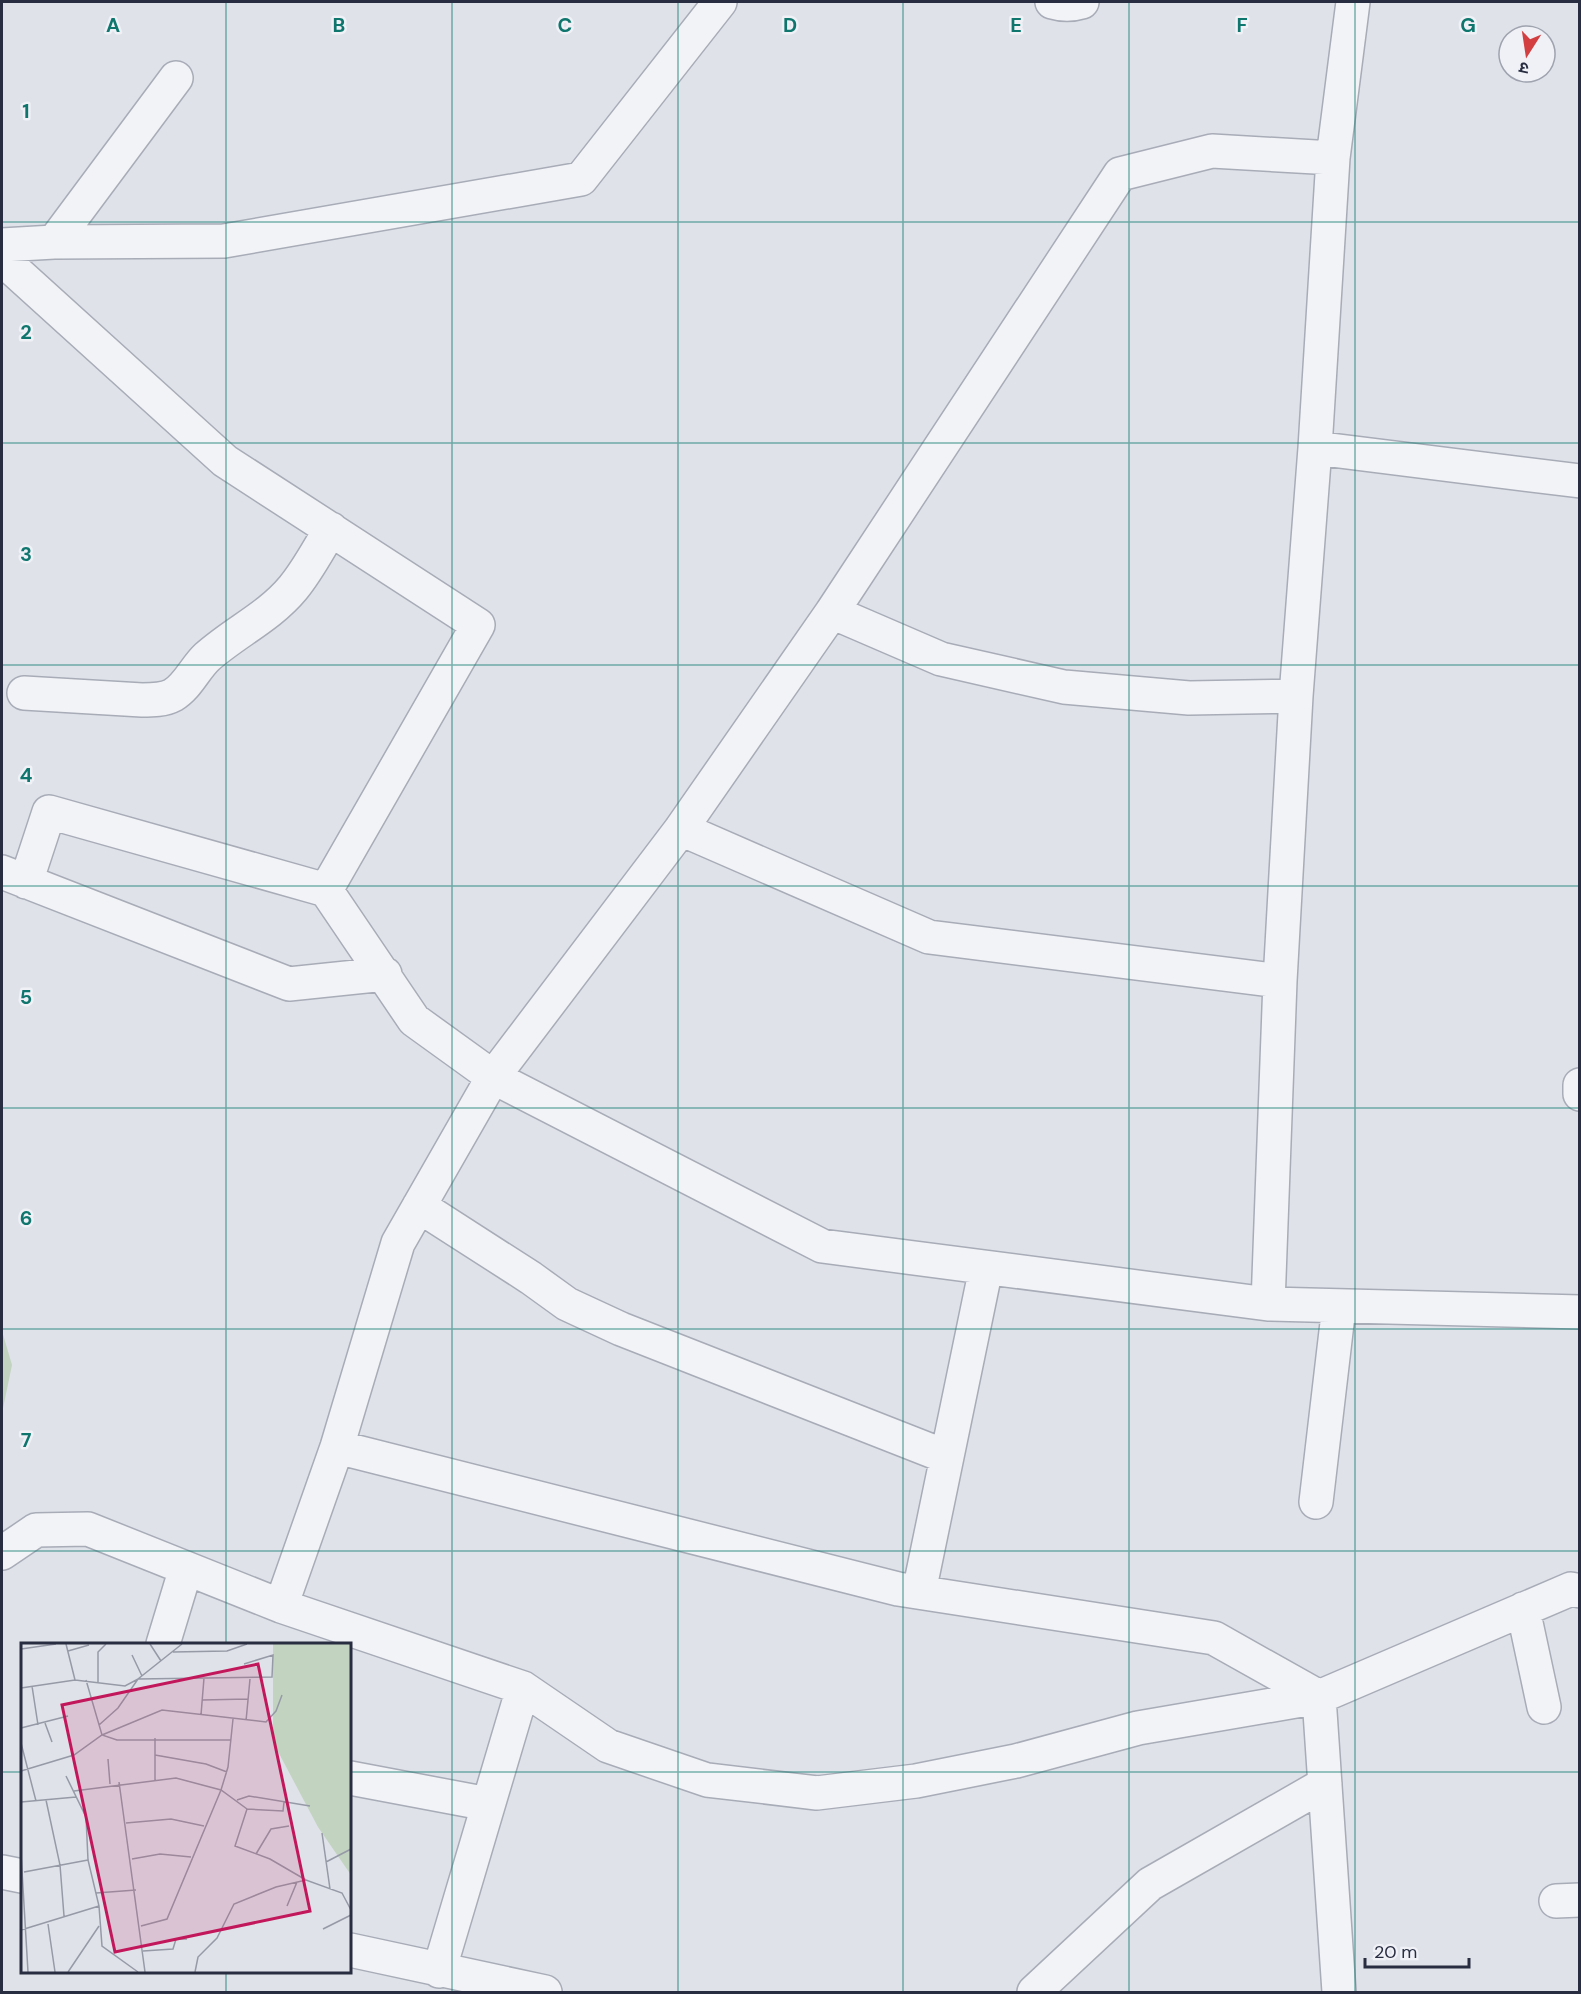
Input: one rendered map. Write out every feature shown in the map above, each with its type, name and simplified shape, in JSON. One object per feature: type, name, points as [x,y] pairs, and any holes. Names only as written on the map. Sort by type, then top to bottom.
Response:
[{"type":"street","points":[[2,245],[54,242],[225,241],[581,179],[720,2]]},
{"type":"street","points":[[1052,2],[1067,4],[1082,2]]},
{"type":"street","points":[[1268,1304],[1280,981],[1296,696],[1315,448],[1333,158],[1353,2]]},
{"type":"street","points":[[54,242],[176,78]]},
{"type":"street","points":[[281,1606],[337,1447],[398,1244],[494,1077],[681,829],[832,612],[1120,174],[1212,151],[1333,158]]},
{"type":"street","points":[[2,259],[225,461],[478,625],[326,890]]},
{"type":"street","points":[[1315,448],[1580,481]]},
{"type":"street","points":[[24,693],[142,700],[172,696],[182,688],[205,659],[229,638],[261,620],[280,602],[294,587],[330,529]]},
{"type":"street","points":[[832,612],[941,659],[1064,687],[1189,698],[1296,696]]},
{"type":"street","points":[[385,974],[289,984],[14,877],[49,812],[326,890],[385,974],[414,1020],[494,1077],[822,1246],[1268,1304],[1580,1312]]},
{"type":"street","points":[[681,829],[929,937],[1280,981]]},
{"type":"street","points":[[1580,1085],[1580,1094]]},
{"type":"street","points":[[419,1206],[531,1278],[567,1304],[621,1329],[947,1457]]},
{"type":"street","points":[[919,1592],[986,1268]]},
{"type":"street","points":[[1316,1502],[1339,1306]]},
{"type":"street","points":[[337,1447],[898,1589],[1214,1638],[1319,1697]]},
{"type":"street","points":[[2,1553],[36,1530],[88,1529],[281,1606],[523,1688],[608,1746],[707,1780],[817,1793],[927,1779],[1016,1761],[1138,1728],[1319,1697],[1571,1589],[1580,1591]]},
{"type":"street","points":[[164,1643],[186,1568]]},
{"type":"street","points":[[1523,1610],[1544,1707]]},
{"type":"street","points":[[439,1971],[523,1688]]},
{"type":"street","points":[[1319,1697],[1339,1992]]},
{"type":"street","points":[[1034,1992],[1150,1884],[1324,1772]]},
{"type":"street","points":[[351,1778],[488,1804]]},
{"type":"street","points":[[2,1872],[21,1876]]},
{"type":"street","points":[[351,1950],[545,1992]]},
{"type":"green space","points":[[2,1331],[12,1365],[2,1413]]}]
